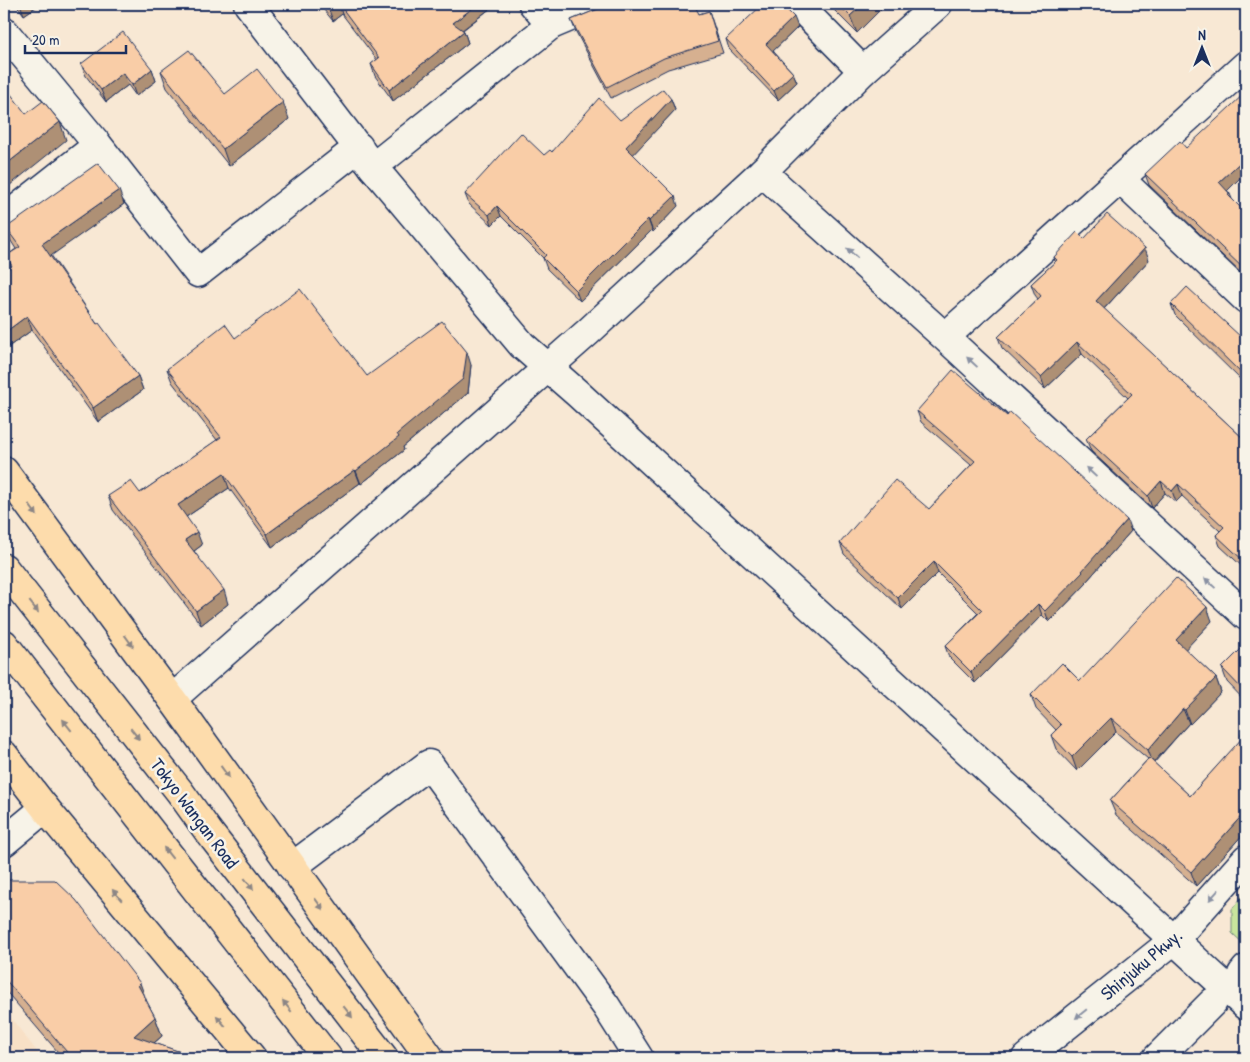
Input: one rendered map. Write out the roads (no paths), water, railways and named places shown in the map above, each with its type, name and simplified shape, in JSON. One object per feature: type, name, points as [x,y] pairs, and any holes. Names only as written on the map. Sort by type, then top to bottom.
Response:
[{"type":"highway","points":[[4,471],[172,699],[430,1058]]},
{"type":"highway","name":"Tokyo Wangan Road","points":[[4,568],[180,792],[214,839],[384,1058]]},
{"type":"highway","points":[[4,644],[328,1058]]},
{"type":"highway","points":[[4,755],[45,808],[252,1058]]},
{"type":"street","points":[[248,4],[366,157],[522,345],[548,366],[1246,1006]]},
{"type":"street","points":[[533,4],[551,25]]},
{"type":"street","points":[[4,31],[98,145],[198,273],[366,157],[551,25],[601,4]]},
{"type":"street","points":[[797,4],[863,70]]},
{"type":"street","points":[[172,699],[588,332],[762,172],[863,70],[938,4]]},
{"type":"street","points":[[945,337],[1246,65]]},
{"type":"street","points":[[4,219],[98,145]]},
{"type":"street","points":[[762,172],[945,337],[1246,616]]},
{"type":"street","points":[[1120,180],[1246,299]]},
{"type":"street","points":[[292,867],[430,764],[606,1006],[639,1058]]},
{"type":"street","points":[[4,842],[45,808]]},
{"type":"street","name":"Shinjuku Pkwy.","points":[[1026,1058],[1174,940],[1246,859]]},
{"type":"street","points":[[1158,1058],[1213,1002]]}]
